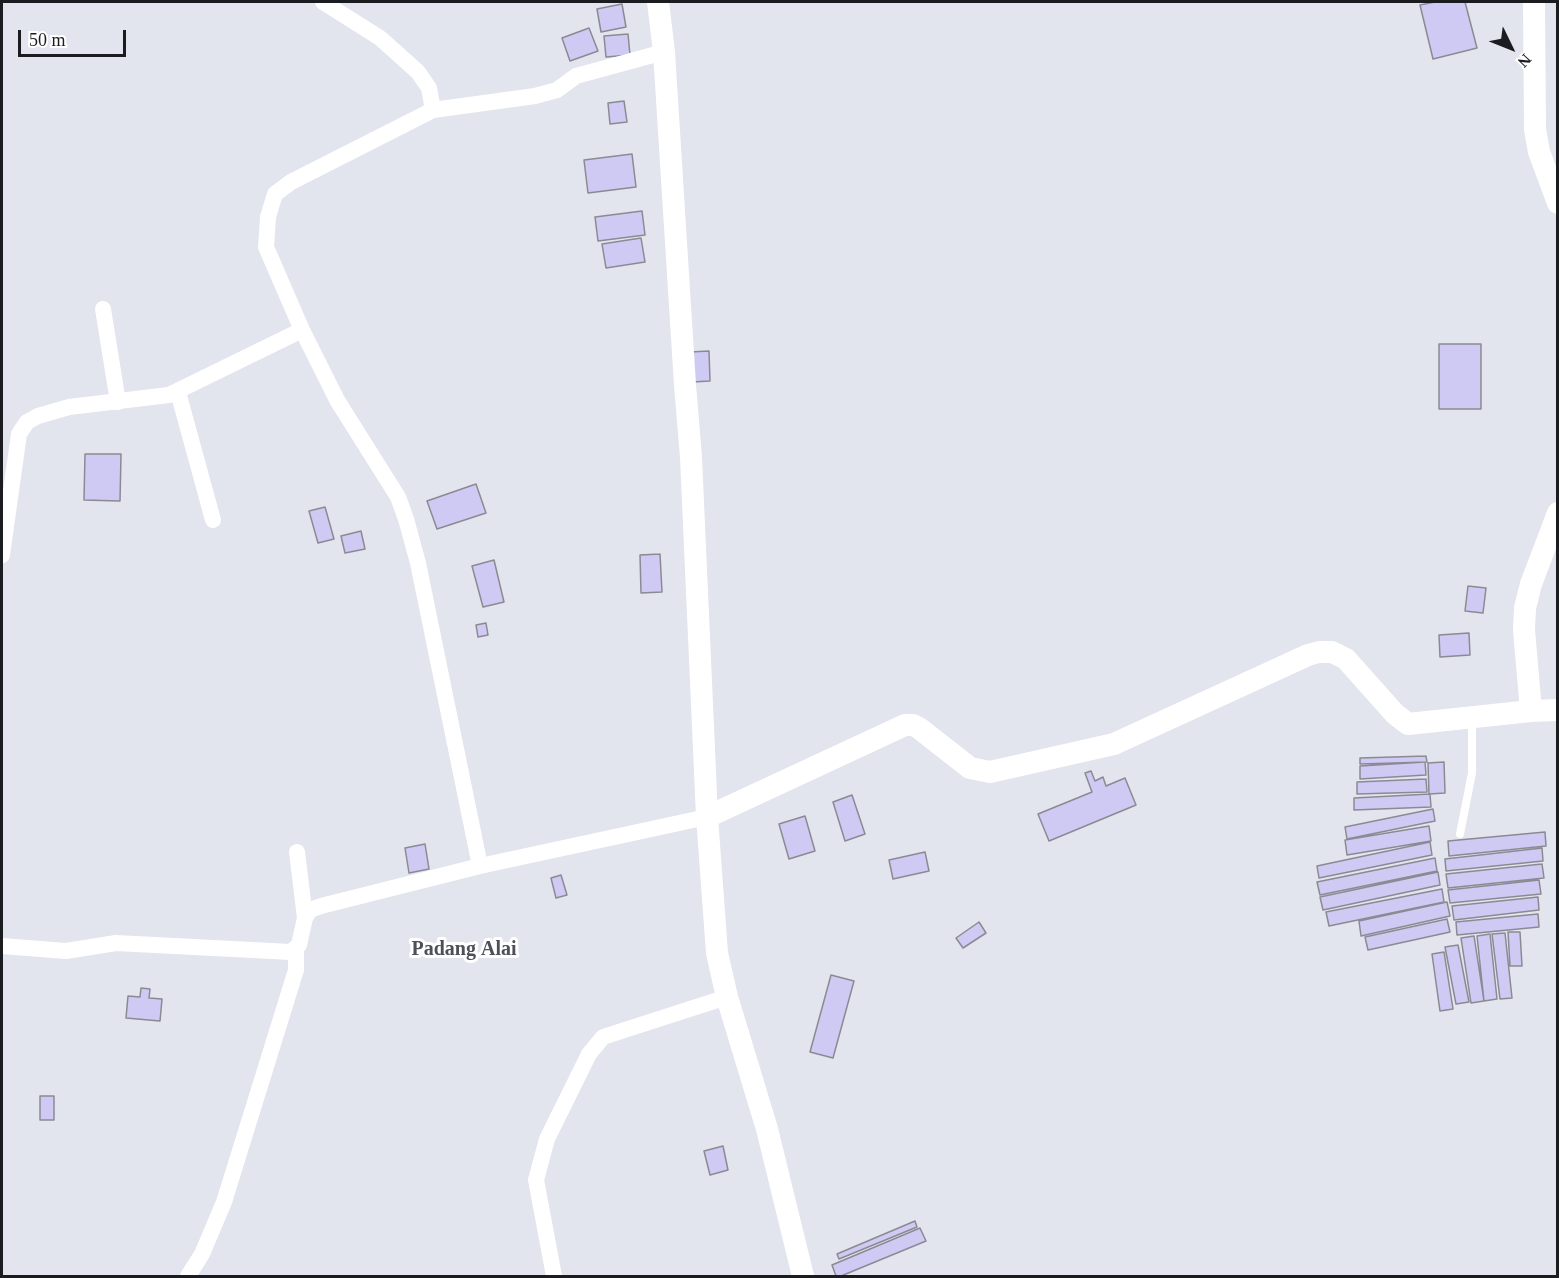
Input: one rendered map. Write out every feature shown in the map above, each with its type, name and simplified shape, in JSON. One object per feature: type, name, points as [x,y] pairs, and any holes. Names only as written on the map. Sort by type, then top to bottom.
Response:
[{"type":"street","points":[[323,2],[374,33],[418,72],[429,88],[433,110]]},
{"type":"street","points":[[658,2],[664,52],[691,457],[707,817],[717,953],[727,997],[767,1129],[803,1276]]},
{"type":"street","points":[[1534,2],[1535,129],[1539,152],[1557,203]]},
{"type":"street","points":[[480,866],[418,562],[406,519],[398,497],[337,400],[302,330],[266,247],[268,218],[275,195],[291,182],[433,110],[535,96],[557,90],[576,76],[664,52]]},
{"type":"street","points":[[103,309],[118,402]]},
{"type":"street","points":[[2,555],[20,434],[27,422],[38,416],[69,407],[178,392],[302,330]]},
{"type":"street","points":[[178,392],[213,520]]},
{"type":"street","points":[[1531,711],[1524,630],[1526,608],[1557,513]]},
{"type":"street","points":[[304,918],[310,910],[321,906],[480,866],[707,817],[905,725],[913,724],[920,728],[963,764],[980,771],[990,772],[1114,744],[1319,652],[1332,652],[1346,659],[1395,714],[1408,724],[1557,710]]},
{"type":"street","points":[[188,1276],[202,1254],[224,1202],[296,970],[296,950],[304,918],[297,852]]},
{"type":"street","points":[[2,946],[66,951],[116,943],[291,952],[296,950]]},
{"type":"street","points":[[554,1276],[536,1180],[547,1139],[589,1054],[603,1037],[727,997]]},
{"type":"lane","points":[[1460,834],[1473,773],[1472,717]]},
{"type":"building","points":[[1435,2],[1465,2],[1477,48],[1433,59],[1420,5]]},
{"type":"building","points":[[622,4],[626,27],[601,32],[597,9]]},
{"type":"building","points":[[589,28],[598,51],[570,61],[562,38]]},
{"type":"building","points":[[628,34],[630,55],[606,57],[604,36]]},
{"type":"building","points":[[624,101],[627,122],[610,124],[608,103]]},
{"type":"building","points":[[632,154],[636,187],[588,193],[584,160]]},
{"type":"building","points":[[642,211],[645,235],[598,241],[595,217]]},
{"type":"building","points":[[641,238],[645,262],[606,268],[602,244]]},
{"type":"building","points":[[1439,344],[1481,344],[1481,409],[1439,409]]},
{"type":"building","points":[[709,351],[710,381],[692,382],[690,352]]},
{"type":"building","points":[[85,454],[121,454],[120,501],[84,500]]},
{"type":"building","points":[[476,484],[486,513],[437,529],[427,501]]},
{"type":"building","points":[[325,507],[334,539],[318,543],[309,511]]},
{"type":"building","points":[[361,531],[365,549],[345,553],[341,536]]},
{"type":"building","points":[[660,554],[662,592],[641,593],[640,555]]},
{"type":"building","points":[[494,560],[504,602],[483,607],[472,566]]},
{"type":"building","points":[[1468,586],[1486,588],[1483,613],[1465,611]]},
{"type":"building","points":[[486,623],[488,635],[478,637],[476,625]]},
{"type":"building","points":[[1469,633],[1470,655],[1440,657],[1439,635]]},
{"type":"building","points":[[1426,756],[1427,762],[1360,764],[1360,758]]},
{"type":"building","points":[[1425,762],[1426,775],[1360,779],[1360,766]]},
{"type":"building","points":[[1444,762],[1445,793],[1429,794],[1428,763]]},
{"type":"building","points":[[1091,771],[1095,781],[1103,777],[1106,786],[1125,778],[1136,805],[1049,841],[1038,814],[1092,792],[1085,773]]},
{"type":"building","points":[[1426,779],[1427,792],[1357,794],[1357,782]]},
{"type":"building","points":[[1430,794],[1431,807],[1354,810],[1354,798]]},
{"type":"building","points":[[852,795],[865,834],[845,841],[833,802]]},
{"type":"building","points":[[1433,809],[1435,821],[1347,839],[1345,827]]},
{"type":"building","points":[[805,816],[815,851],[789,859],[779,824]]},
{"type":"building","points":[[1429,826],[1431,841],[1347,855],[1345,840]]},
{"type":"building","points":[[1545,832],[1546,846],[1449,856],[1448,841]]},
{"type":"building","points":[[1430,842],[1432,855],[1319,878],[1317,866]]},
{"type":"building","points":[[425,844],[429,869],[409,873],[405,848]]},
{"type":"building","points":[[1542,848],[1543,861],[1446,871],[1445,859]]},
{"type":"building","points":[[925,852],[929,871],[893,879],[889,860]]},
{"type":"building","points":[[1435,858],[1437,871],[1320,895],[1317,882]]},
{"type":"building","points":[[1542,864],[1544,878],[1448,888],[1446,874]]},
{"type":"building","points":[[1438,872],[1440,885],[1323,910],[1320,897]]},
{"type":"building","points":[[561,875],[567,895],[556,898],[551,878]]},
{"type":"building","points":[[1539,880],[1541,894],[1450,903],[1448,890]]},
{"type":"building","points":[[1442,889],[1444,902],[1329,926],[1326,912]]},
{"type":"building","points":[[1538,897],[1539,910],[1454,920],[1452,906]]},
{"type":"building","points":[[1447,902],[1450,916],[1361,936],[1359,921]]},
{"type":"building","points":[[1538,914],[1539,927],[1457,935],[1456,922]]},
{"type":"building","points":[[1447,919],[1450,932],[1368,950],[1365,937]]},
{"type":"building","points":[[979,922],[986,933],[963,948],[956,938]]},
{"type":"building","points":[[1508,932],[1520,932],[1522,966],[1510,966]]},
{"type":"building","points":[[1505,933],[1512,998],[1500,999],[1492,934]]},
{"type":"building","points":[[1490,934],[1497,999],[1484,1001],[1477,936]]},
{"type":"building","points":[[1474,936],[1484,1001],[1471,1003],[1461,938]]},
{"type":"building","points":[[1458,945],[1469,1002],[1456,1004],[1445,947]]},
{"type":"building","points":[[1444,952],[1453,1009],[1440,1011],[1432,954]]},
{"type":"building","points":[[831,975],[854,981],[833,1058],[810,1052]]},
{"type":"building","points":[[141,988],[150,989],[149,998],[162,999],[160,1021],[126,1018],[128,996],[140,997]]},
{"type":"building","points":[[40,1096],[54,1096],[54,1120],[40,1120]]},
{"type":"building","points":[[723,1146],[728,1170],[710,1175],[704,1151]]},
{"type":"building","points":[[915,1221],[917,1227],[839,1259],[837,1254]]},
{"type":"building","points":[[920,1228],[926,1241],[841,1276],[836,1276],[832,1265]]},
{"type":"district","name":"Padang Alai","points":[[464,950]]}]
